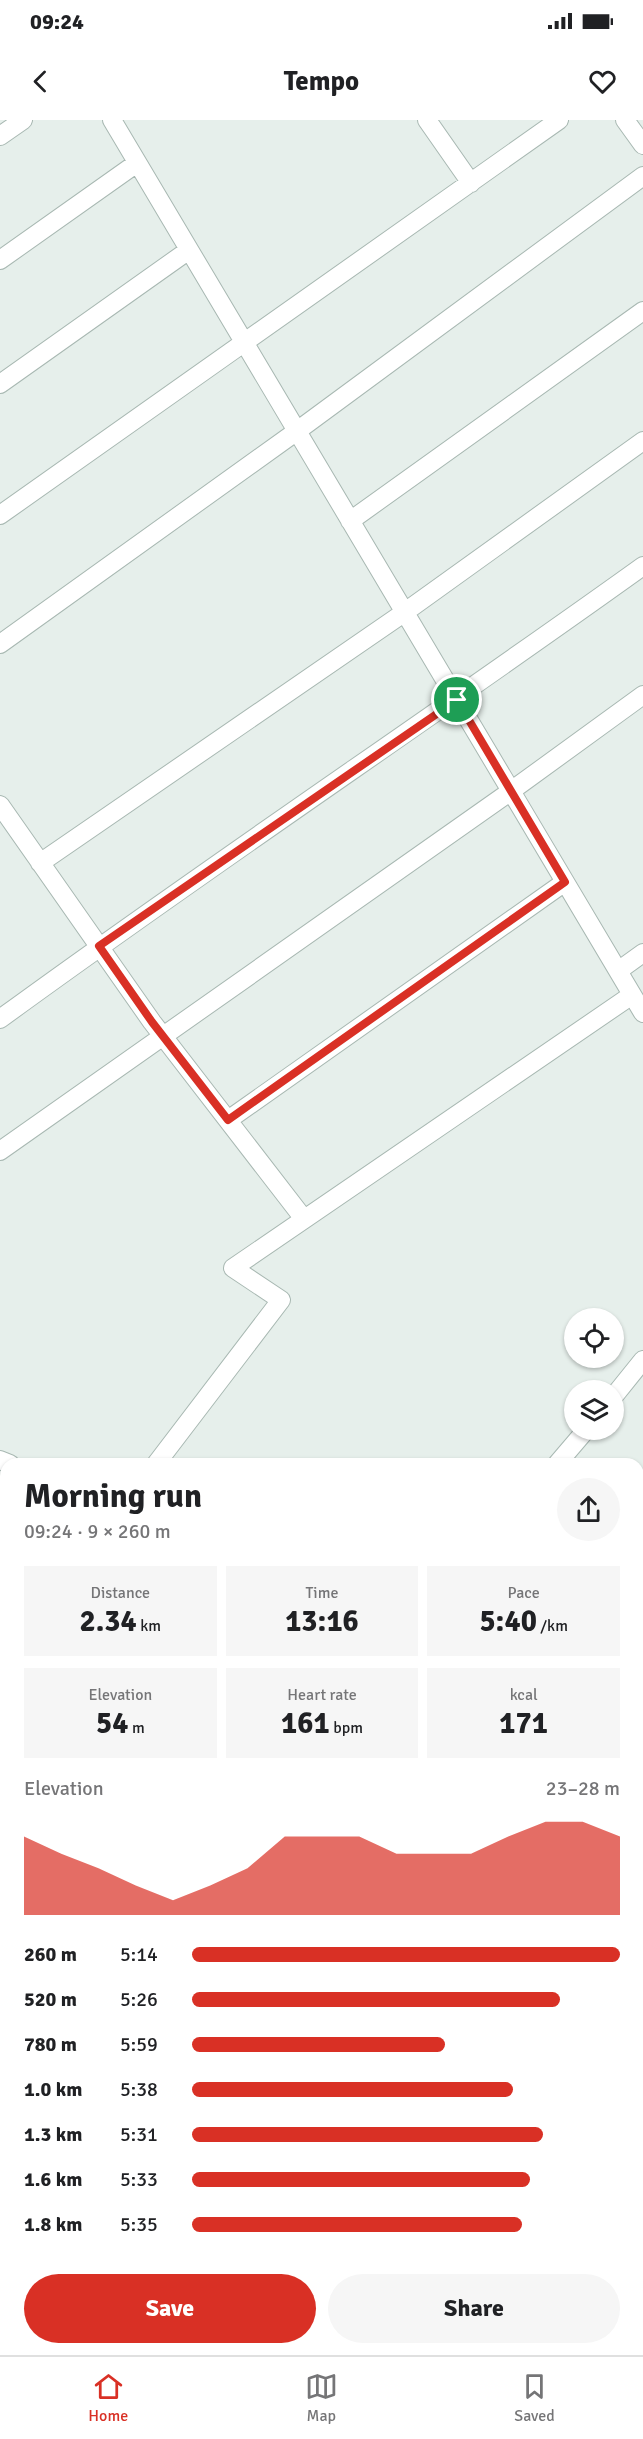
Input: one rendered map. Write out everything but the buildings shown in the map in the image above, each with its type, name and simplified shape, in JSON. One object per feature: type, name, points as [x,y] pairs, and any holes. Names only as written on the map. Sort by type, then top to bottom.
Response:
[{"type":"street","points":[[0,136],[23,120]]},
{"type":"street","points":[[112,120],[643,1013]]},
{"type":"street","points":[[427,120],[471,183]]},
{"type":"street","points":[[0,515],[559,120]]},
{"type":"street","points":[[625,120],[643,146]]},
{"type":"street","points":[[0,260],[137,163]]},
{"type":"street","points":[[0,644],[297,431],[643,176]]},
{"type":"street","points":[[0,384],[189,250]]},
{"type":"street","points":[[350,521],[643,311]]},
{"type":"street","points":[[40,863],[405,612],[643,441]]},
{"type":"street","points":[[0,1019],[99,946],[457,700],[643,566]]},
{"type":"street","points":[[0,1151],[511,791],[643,695]]},
{"type":"street","points":[[0,805],[163,1036],[304,1219]]},
{"type":"street","points":[[228,1120],[565,882]]},
{"type":"street","points":[[618,971],[643,953]]},
{"type":"street","points":[[161,1458],[281,1300],[233,1268],[632,994]]},
{"type":"street","points":[[624,1384],[643,1360]]},
{"type":"street","points":[[562,1458],[577,1440]]},
{"type":"route","points":[[457,700],[565,882],[228,1120],[152,1022],[99,946],[457,700]]}]
